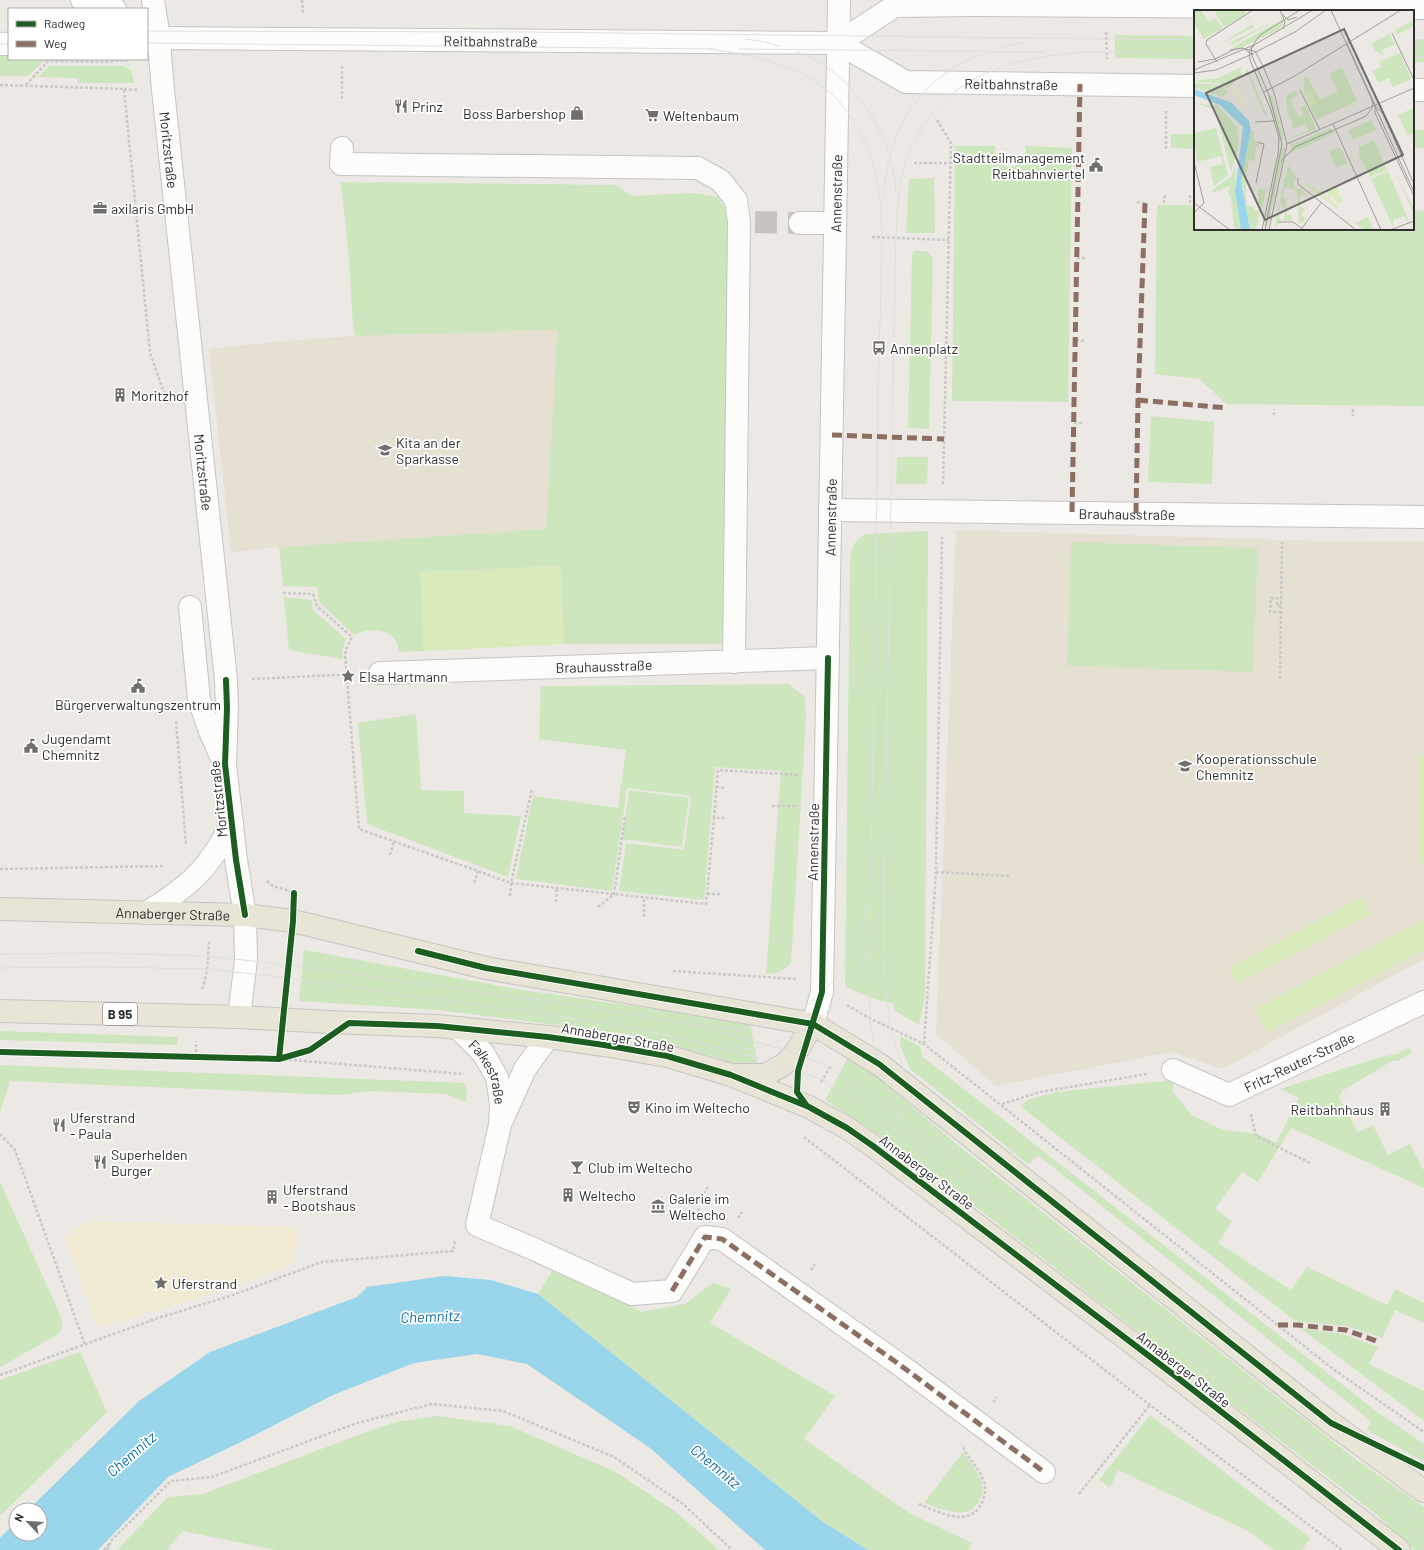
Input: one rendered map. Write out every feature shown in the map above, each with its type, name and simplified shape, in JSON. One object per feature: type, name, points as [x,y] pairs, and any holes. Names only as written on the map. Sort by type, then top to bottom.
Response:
[{"type":"main road","name":"Annaberger Straße","points":[[0,909],[245,915],[308,924],[486,968],[813,1024],[879,1064],[1331,1423],[1424,1491]]},
{"type":"main road","name":"Annaberger Straße","points":[[0,1011],[240,1017],[458,1028],[604,1045],[667,1056],[731,1075],[809,1107],[847,1128],[1168,1370],[1399,1550]]},
{"type":"main road","name":"Annenstraße","points":[[731,1075],[765,1075],[783,1065],[795,1054],[813,1024]]},
{"type":"street","points":[[82,0],[99,3],[112,8]]},
{"type":"street","name":"Moritzstraße","points":[[153,0],[151,36],[163,90],[226,680],[227,708],[224,764],[245,915],[246,960],[240,1017]]},
{"type":"street","name":"Annenstraße","points":[[813,1024],[822,992],[839,0]]},
{"type":"street","points":[[838,43],[895,6],[976,5],[1424,8]]},
{"type":"street","name":"Reitbahnstraße","points":[[151,36],[838,43],[906,82],[1194,86]]},
{"type":"street","points":[[342,148],[341,164],[698,168],[721,181],[736,200],[739,222],[734,662]]},
{"type":"street","points":[[800,223],[835,223]]},
{"type":"street","name":"Brauhausstraße","points":[[830,510],[1424,517]]},
{"type":"street","points":[[190,607],[199,700],[224,764]]},
{"type":"street","name":"Brauhausstraße","points":[[380,673],[828,658]]},
{"type":"street","points":[[146,912],[179,892],[199,874],[222,843],[232,823]]},
{"type":"street","name":"Fritz-Reuter-Straße","points":[[1173,1070],[1229,1095],[1424,1002]]},
{"type":"street","name":"Falkestraße","points":[[458,1028],[483,1053],[497,1077],[500,1104],[500,1124]]},
{"type":"street","name":"Falkestraße","points":[[548,1038],[526,1069],[500,1124],[477,1225],[632,1294],[672,1291],[705,1237],[722,1239],[896,1362],[1044,1472]]},
{"type":"path","points":[[1106,31],[1107,60]]},
{"type":"path","points":[[342,99],[343,39]]},
{"type":"path","points":[[26,85],[48,61],[104,62],[130,60]]},
{"type":"path","points":[[0,84],[139,90]]},
{"type":"path","points":[[1166,149],[1167,85]]},
{"type":"path","points":[[124,89],[150,353],[170,406],[170,398]]},
{"type":"path","points":[[924,1044],[936,872],[942,511],[951,163],[951,143],[937,120]]},
{"type":"path","points":[[914,163],[951,163]]},
{"type":"path","points":[[1164,203],[1165,194]]},
{"type":"path","points":[[1190,195],[1190,204]]},
{"type":"path","points":[[1137,202],[1145,203]]},
{"type":"path","points":[[872,237],[949,240]]},
{"type":"path","points":[[1077,258],[1086,258]]},
{"type":"path","points":[[1076,340],[1085,341]]},
{"type":"path","points":[[1274,409],[1274,415]]},
{"type":"path","points":[[1353,409],[1353,416]]},
{"type":"path","points":[[1074,423],[1083,423]]},
{"type":"path","points":[[1280,679],[1283,515]]},
{"type":"path","points":[[283,593],[313,594],[317,606],[352,637],[346,649],[346,675],[359,829],[511,883],[706,904],[718,770],[826,777]]},
{"type":"path","points":[[1281,606],[1277,606],[1277,598],[1271,598],[1270,612],[1281,612]]},
{"type":"path","points":[[226,680],[380,673]]},
{"type":"path","points":[[176,718],[186,850]]},
{"type":"path","points":[[716,787],[726,788]]},
{"type":"path","points":[[510,896],[511,883],[532,789]]},
{"type":"path","points":[[598,907],[614,894],[625,816]]},
{"type":"path","points":[[714,818],[724,818]]},
{"type":"path","points":[[390,855],[394,841]]},
{"type":"path","points":[[474,884],[478,871]]},
{"type":"path","points":[[936,872],[1010,876]]},
{"type":"path","points":[[556,902],[557,888]]},
{"type":"path","points":[[706,894],[720,894]]},
{"type":"path","points":[[644,898],[644,917]]},
{"type":"path","points":[[196,1057],[197,1016],[200,993],[205,981],[208,962],[209,941],[204,933],[206,914]]},
{"type":"path","points":[[822,992],[863,1015],[924,1044],[1002,1104],[1333,1369],[1424,1432]]},
{"type":"path","points":[[863,1015],[822,1080],[797,1132],[1150,1405],[1342,1550]]},
{"type":"path","points":[[279,1059],[298,1053]]},
{"type":"path","points":[[279,1059],[497,1077]]},
{"type":"path","points":[[1002,1104],[1040,1092],[1173,1070]]},
{"type":"path","points":[[1245,1087],[1256,1136],[1310,1163]]},
{"type":"path","points":[[0,1134],[15,1150],[85,1346]]},
{"type":"path","points":[[0,1375],[85,1346],[158,1318],[230,1296],[322,1262],[453,1251],[456,1237]]},
{"type":"path","points":[[104,1550],[111,1541],[171,1481],[212,1477],[357,1423],[432,1404],[503,1411],[614,1457],[684,1504],[732,1550]]},
{"type":"path","points":[[1079,1494],[1150,1405]]},
{"type":"path","points":[[919,1504],[950,1517],[961,1518],[971,1514],[980,1507],[984,1498],[984,1480],[962,1446]]},
{"type":"path","points":[[107,1550],[111,1541]]},
{"type":"shaded area","name":"Kita an der Sparkasse","points":[[557,330],[546,529],[279,547],[231,552],[209,349],[274,342],[355,336]]},
{"type":"shaded area","name":"Kooperationsschule Chemnitz","points":[[956,530],[1319,541],[1424,542],[1424,959],[1222,1069],[1171,1052],[996,1086],[936,1034]]},
{"type":"green space","points":[[1115,35],[1194,36],[1194,59],[1115,58]]},
{"type":"green space","points":[[1414,39],[1424,39],[1424,62],[1414,62]]},
{"type":"green space","points":[[0,49],[8,49],[8,60],[45,60],[28,76],[0,76]]},
{"type":"green space","points":[[50,66],[124,66],[131,70],[134,83],[78,83],[77,78],[38,77]]},
{"type":"green space","points":[[1414,130],[1424,130],[1424,148],[1414,148]]},
{"type":"green space","points":[[1171,134],[1194,134],[1194,149],[1171,148]]},
{"type":"green space","points":[[955,146],[996,146],[995,155],[998,161],[1003,165],[1010,167],[1016,166],[1022,162],[1025,155],[1025,146],[1072,148],[1068,402],[952,401]]},
{"type":"green space","points":[[934,178],[935,233],[906,233],[909,179]]},
{"type":"green space","points":[[341,182],[616,185],[632,196],[693,193],[717,197],[731,216],[727,644],[564,644],[560,566],[421,572],[424,651],[399,652],[398,644],[394,638],[389,634],[375,630],[360,632],[354,635],[319,602],[317,587],[283,586],[279,547],[546,529],[557,330],[355,336]]},
{"type":"green space","points":[[1157,205],[1194,205],[1194,230],[1414,230],[1414,210],[1424,211],[1424,406],[1227,404],[1199,379],[1155,374]]},
{"type":"green space","points":[[914,251],[927,251],[933,258],[929,429],[908,428],[912,255]]},
{"type":"green space","points":[[1151,416],[1214,422],[1212,484],[1148,482]]},
{"type":"green space","points":[[897,457],[928,457],[927,484],[896,484]]},
{"type":"green space","points":[[928,531],[925,995],[919,1025],[895,1011],[893,1003],[874,999],[845,986],[850,559],[854,544],[865,534]]},
{"type":"green space","points":[[1071,542],[1258,548],[1253,672],[1067,666]]},
{"type":"green space","points":[[561,566],[564,644],[424,651],[420,572]]},
{"type":"green space","points":[[284,597],[312,600],[313,610],[346,639],[342,651],[343,659],[289,650]]},
{"type":"green space","points":[[789,684],[805,697],[806,718],[791,963],[780,972],[766,974],[781,771],[715,767],[704,900],[619,891],[626,843],[684,850],[691,796],[627,788],[612,891],[516,879],[533,796],[618,808],[626,750],[539,739],[541,686]]},
{"type":"green space","points":[[416,714],[421,790],[464,791],[464,813],[521,816],[508,877],[367,824],[358,723]]},
{"type":"green space","points":[[1420,756],[1424,756],[1424,863],[1420,863]]},
{"type":"green space","points":[[629,790],[689,798],[682,847],[622,839]]},
{"type":"green space","points":[[1362,897],[1371,914],[1237,984],[1229,968]]},
{"type":"green space","points":[[1424,919],[1424,950],[1267,1033],[1255,1009]]},
{"type":"green space","points":[[304,950],[523,990],[750,1023],[757,1060],[756,1065],[748,1068],[701,1053],[626,1034],[439,1010],[299,1001]]},
{"type":"green space","points":[[0,1031],[178,1037],[177,1045],[0,1040]]},
{"type":"green space","points":[[900,1036],[920,1046],[923,1057],[1376,1411],[1424,1444],[1424,1462],[1367,1430],[1371,1421],[1039,1156],[1028,1164],[910,1069],[901,1047]]},
{"type":"green space","points":[[1409,1047],[1412,1053],[1397,1061],[1392,1061],[1342,1091],[1339,1098],[1358,1132],[1373,1125],[1388,1155],[1410,1144],[1424,1171],[1424,1188],[1291,1128],[1258,1182],[1242,1172],[1215,1209],[1232,1221],[1218,1243],[1291,1290],[1307,1267],[1387,1305],[1395,1289],[1424,1303],[1424,1323],[1395,1310],[1382,1338],[1346,1326],[1295,1321],[1020,1106],[1029,1099],[1056,1092],[1174,1080],[1172,1091],[1192,1115],[1223,1130],[1258,1134],[1276,1143],[1299,1098],[1280,1089],[1380,1057],[1397,1054]]},
{"type":"green space","points":[[849,1056],[866,1068],[964,1150],[1350,1455],[1424,1507],[1424,1550],[1414,1550],[1377,1515],[895,1145],[825,1100]]},
{"type":"green space","points":[[0,1065],[464,1083],[467,1091],[466,1102],[446,1094],[369,1091],[339,1095],[10,1081],[0,1112]]},
{"type":"green space","points":[[0,1182],[58,1310],[62,1320],[62,1328],[57,1335],[0,1367]]},
{"type":"green space","points":[[554,1268],[598,1286],[641,1312],[685,1304],[713,1283],[731,1289],[710,1323],[835,1396],[804,1439],[909,1513],[972,1543],[968,1550],[868,1550],[823,1522],[538,1294]]},
{"type":"green space","points":[[1300,1328],[1343,1334],[1378,1347],[1369,1364],[1424,1391],[1424,1421]]},
{"type":"green space","points":[[80,1352],[107,1412],[14,1502],[8,1502],[8,1508],[0,1516],[0,1380]]},
{"type":"green space","points":[[1150,1415],[1310,1538],[1302,1550],[1275,1550],[1248,1531],[1118,1470],[1110,1488],[1099,1480]]},
{"type":"green space","points":[[437,1416],[510,1426],[616,1472],[676,1512],[719,1550],[275,1550],[182,1531],[167,1550],[117,1550],[168,1497],[203,1494],[396,1422]]},
{"type":"green space","points":[[963,1452],[981,1479],[983,1488],[979,1501],[968,1511],[961,1512],[953,1512],[924,1503]]},
{"type":"sand","name":"Uferstrand","points":[[87,1221],[299,1227],[293,1264],[188,1302],[97,1327],[65,1237]]},
{"type":"water","name":"Chemnitz","points":[[444,1276],[491,1280],[538,1294],[823,1522],[868,1550],[765,1550],[650,1448],[527,1364],[477,1354],[414,1363],[333,1395],[168,1477],[98,1550],[0,1550],[0,1538],[8,1530],[8,1542],[48,1542],[48,1502],[36,1502],[139,1401],[210,1352],[357,1297],[367,1287]]},
{"type":"tunnel","points":[[755,222],[800,223]]},
{"type":"tram line","points":[[148,31],[527,32],[1194,40]]},
{"type":"tram line","points":[[0,32],[8,32]]},
{"type":"tram line","points":[[746,39],[766,42],[779,46]]},
{"type":"tram line","points":[[998,48],[1025,42]]},
{"type":"tram line","points":[[148,43],[713,49]]},
{"type":"tram line","points":[[1414,43],[1424,43]]},
{"type":"tram line","points":[[0,44],[8,44]]},
{"type":"tram line","points":[[709,49],[732,52],[776,63],[815,81],[832,95],[847,112],[860,132],[868,150],[878,189],[881,209],[882,249],[878,384],[869,931],[871,1032],[879,1065],[892,1097],[908,1127],[928,1151]]},
{"type":"tram line","points":[[739,49],[1045,52]]},
{"type":"tram line","points":[[796,52],[813,59],[829,69],[857,94],[868,110],[885,143],[893,169],[896,192]]},
{"type":"tram line","points":[[1087,52],[1194,54]]},
{"type":"tram line","points":[[976,1176],[937,1136],[912,1092],[890,1027],[883,962],[895,272],[898,200],[903,171],[910,150],[931,116],[948,97],[969,82],[991,71],[1015,63],[1040,57],[1092,52]]},
{"type":"tram line","points":[[884,197],[889,160],[894,143],[910,110],[921,95],[934,82],[957,66],[985,53]]},
{"type":"tram line","points":[[1414,57],[1424,57]]},
{"type":"tram line","points":[[0,954],[103,953],[208,956],[288,965],[616,1011],[689,1025],[740,1030],[785,1019],[806,1007],[822,992],[834,980],[850,956],[861,931],[867,905]]},
{"type":"tram line","points":[[873,936],[880,909]]},
{"type":"tram line","points":[[731,1047],[746,1049],[761,1047],[792,1035],[820,1018],[843,995],[852,982],[867,951]]},
{"type":"tram line","points":[[0,968],[101,967],[207,969],[287,978],[620,1025],[701,1043],[783,1065],[822,1080],[854,1098],[1424,1540]]},
{"type":"tram line","points":[[714,1031],[788,1051],[817,1062],[850,1081],[904,1120]]},
{"type":"tram line","points":[[915,1129],[953,1158]]},
{"type":"tram line","points":[[971,1173],[1424,1522]]},
{"type":"tram line","points":[[1281,1418],[1315,1449]]},
{"type":"marked path","points":[[1072,512],[1080,84]]},
{"type":"marked path","points":[[1136,513],[1138,400],[1145,203]]},
{"type":"marked path","points":[[1138,400],[1227,408]]},
{"type":"marked path","points":[[832,435],[944,439]]},
{"type":"marked path","points":[[672,1291],[705,1237],[722,1239],[896,1362],[1044,1472]]},
{"type":"marked path","points":[[1278,1325],[1297,1325],[1346,1330],[1379,1342]]},
{"type":"cycle path","points":[[807,1106],[797,1092],[798,1071],[822,992],[828,658]]},
{"type":"cycle path","points":[[226,680],[227,708],[225,764],[236,860],[245,915]]},
{"type":"cycle path","points":[[279,1059],[293,921],[294,893]]},
{"type":"cycle path","points":[[418,951],[486,968],[813,1024],[879,1064],[1331,1423],[1424,1468]]},
{"type":"cycle path","points":[[0,1052],[279,1059],[310,1050],[349,1023],[437,1026],[548,1037],[667,1056],[731,1075],[809,1107],[847,1128],[873,1146],[1174,1375],[1399,1550]]},
{"type":"place","name":"Prinz","points":[[401,106]]},
{"type":"place","name":"Boss Barbershop","points":[[577,113]]},
{"type":"place","name":"Weltenbaum","points":[[652,115]]},
{"type":"place","name":"Stadtteilmanagement Reitbahnviertel","points":[[1096,165]]},
{"type":"place","name":"axilaris GmbH","points":[[100,208]]},
{"type":"place","name":"Annenplatz","points":[[879,348]]},
{"type":"place","name":"Moritzhof","points":[[120,395]]},
{"type":"place","name":"Kita an der Sparkasse","points":[[385,450]]},
{"type":"place","name":"Elsa Hartmann","points":[[348,676]]},
{"type":"place","name":"Bürgerverwaltungszentrum","points":[[138,686]]},
{"type":"place","name":"Jugendamt Chemnitz","points":[[31,746]]},
{"type":"place","name":"Kooperationsschule Chemnitz","points":[[1185,766]]},
{"type":"place","name":"Kino im Weltecho","points":[[634,1107]]},
{"type":"place","name":"Reitbahnhaus","points":[[1385,1109]]},
{"type":"place","name":"Uferstrand - Paula","points":[[59,1125]]},
{"type":"place","name":"Superhelden Burger","points":[[100,1162]]},
{"type":"place","name":"Club im Weltecho","points":[[577,1167]]},
{"type":"place","name":"Weltecho","points":[[568,1195]]},
{"type":"place","name":"Uferstrand - Bootshaus","points":[[272,1197]]},
{"type":"place","name":"Galerie im Weltecho","points":[[658,1206]]},
{"type":"place","name":"Uferstrand","points":[[161,1283]]}]
